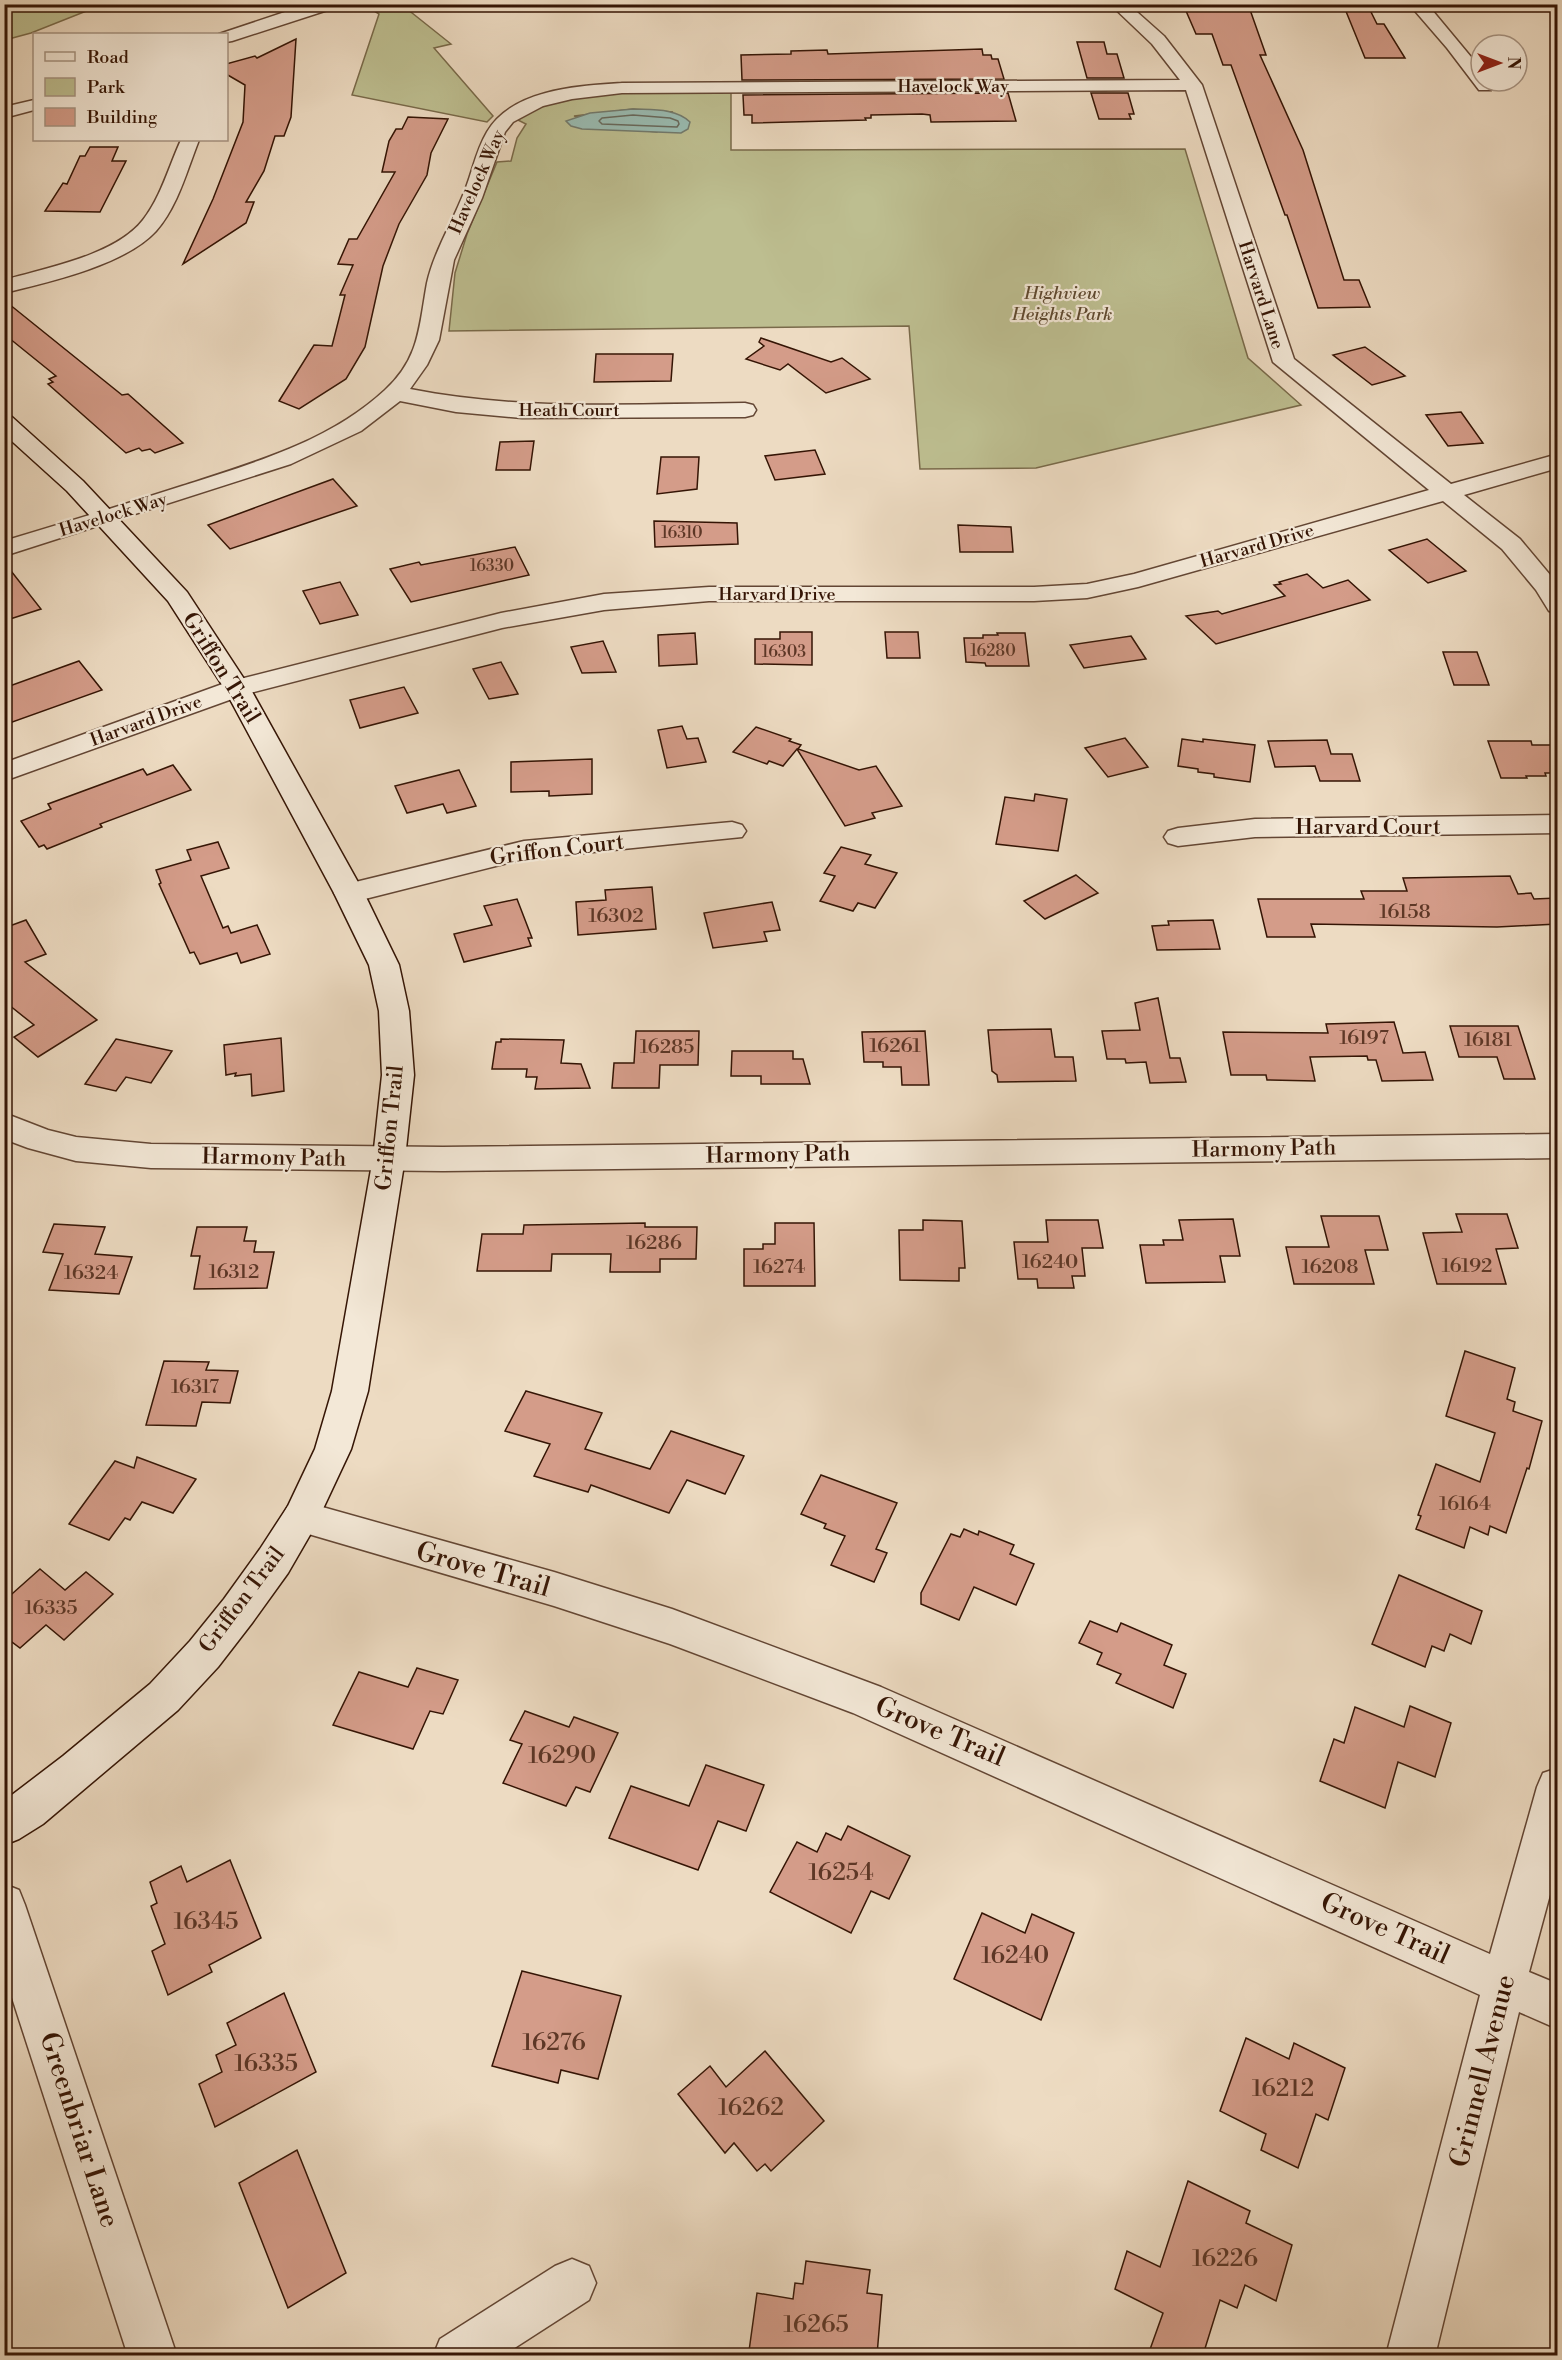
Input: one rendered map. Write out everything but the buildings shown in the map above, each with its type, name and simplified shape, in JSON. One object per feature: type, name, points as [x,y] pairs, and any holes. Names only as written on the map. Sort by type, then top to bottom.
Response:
[{"type":"street","points":[[228,36],[328,4]]},
{"type":"street","name":"Harvard Lane","points":[[1118,4],[1158,40],[1193,85],[1284,362],[1511,544],[1547,586],[1557,606]]},
{"type":"street","points":[[1416,4],[1469,65]]},
{"type":"street","name":"Havelock Way","points":[[4,549],[106,518],[301,453],[354,425],[395,393],[418,363],[431,332],[438,284],[445,256],[472,198],[493,138],[498,128],[508,118],[536,103],[577,92],[622,88],[1193,85]]},
{"type":"street","points":[[4,113],[33,105]]},
{"type":"street","points":[[4,287],[96,257],[136,238],[156,216],[190,141]]},
{"type":"street","name":"Heath Court","points":[[395,393],[456,405],[522,411],[745,410]]},
{"type":"street","name":"Griffon Trail","points":[[4,422],[75,486],[178,597],[237,688],[349,893],[384,965],[394,1011],[399,1075],[389,1158],[350,1391],[333,1449],[301,1517],[274,1561],[238,1611],[204,1654],[164,1697],[62,1783],[4,1825]]},
{"type":"street","name":"Harvard Drive","points":[[4,772],[237,688],[501,621],[604,602],[709,594],[1034,594],[1087,591],[1138,580],[1557,461]]},
{"type":"street","name":"Harvard Court","points":[[1178,837],[1255,828],[1557,825]]},
{"type":"street","name":"Griffon Court","points":[[349,893],[524,850],[732,831]]},
{"type":"street","name":"Harmony Path","points":[[4,1125],[36,1140],[66,1149],[105,1155],[389,1158],[1557,1146]]},
{"type":"street","name":"Grove Trail","points":[[301,1517],[554,1589],[672,1627],[867,1700],[1557,2007]]},
{"type":"street","name":"Grinnell Avenue","points":[[1410,2355],[1557,1787]]},
{"type":"street","name":"Greenbriar Lane","points":[[4,1905],[153,2355]]},
{"type":"street","points":[[458,2355],[572,2283]]},
{"type":"green space","points":[[5,4],[111,5],[99,6],[31,33],[5,40]]},
{"type":"green space","points":[[365,5],[402,5],[451,44],[434,48],[493,116],[487,122],[352,95],[379,14]]},
{"type":"green space","name":"Highview Heights Park","points":[[650,91],[731,92],[731,150],[1185,149],[1248,358],[1301,405],[1036,468],[920,469],[909,326],[449,331],[455,273],[467,234],[497,162],[511,161],[517,138],[526,124],[518,120],[539,108],[591,95]],"holes":[[[633,109],[672,112],[657,132],[636,130],[574,116]]]},
{"type":"water","points":[[633,109],[678,114],[690,122],[688,129],[681,133],[582,129],[571,126],[566,121],[590,113]]},
{"type":"waterway","points":[[4,10],[23,4]]}]
